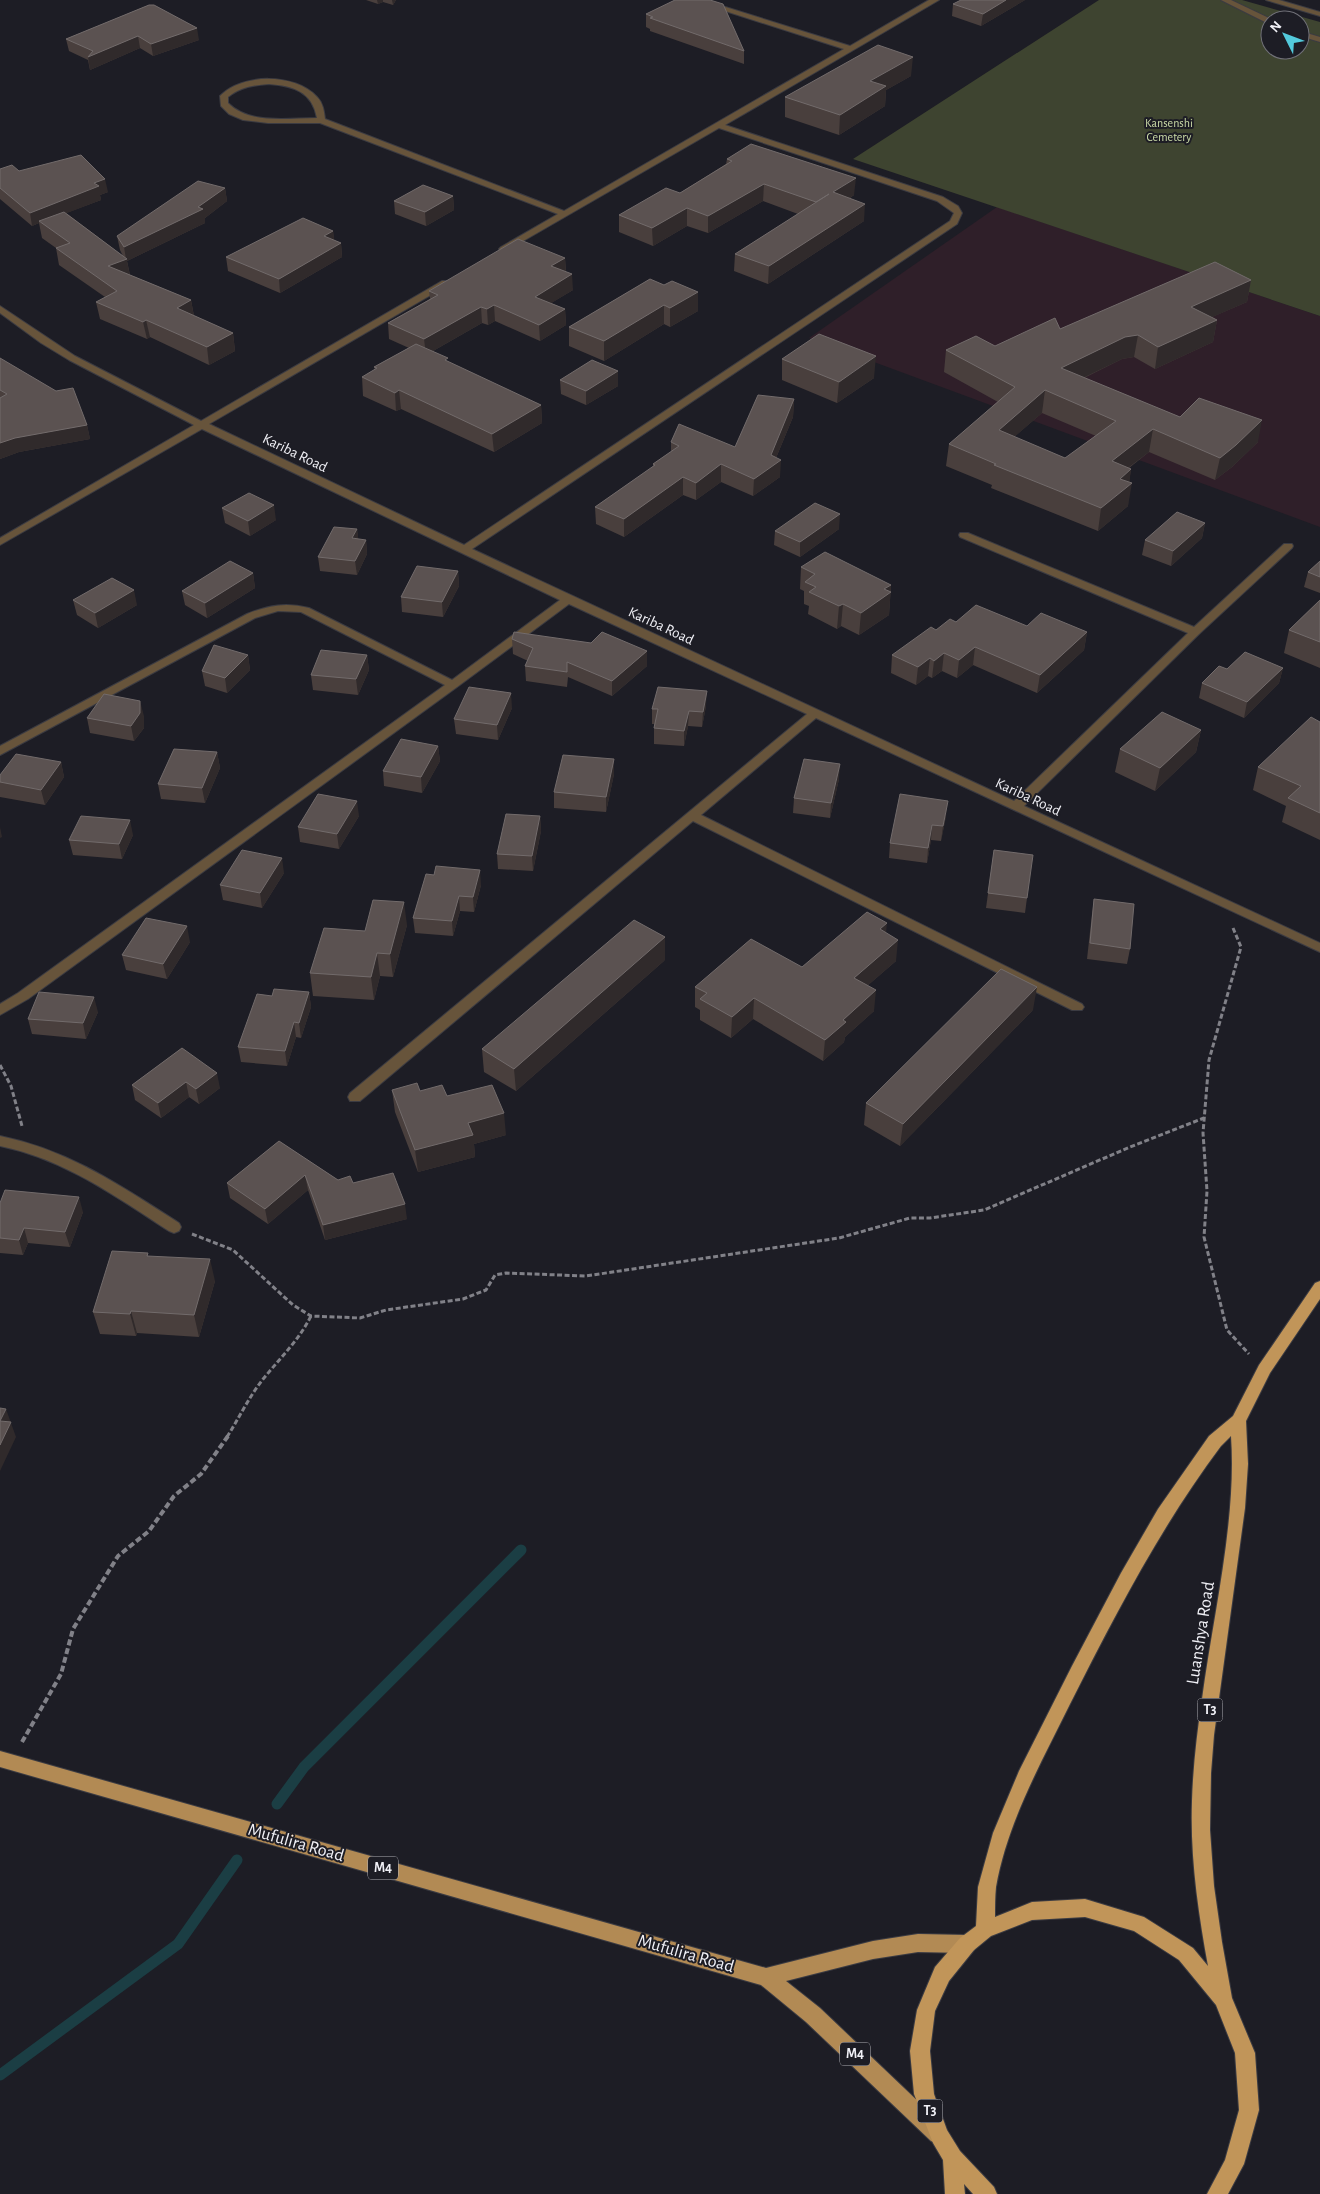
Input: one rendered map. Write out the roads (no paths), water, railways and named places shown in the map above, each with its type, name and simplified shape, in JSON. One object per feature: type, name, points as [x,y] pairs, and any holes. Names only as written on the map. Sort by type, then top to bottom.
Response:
[{"type":"highway","name":"Luanshya Road","points":[[985,1930],[987,1888],[1002,1834],[1024,1777],[1127,1578],[1164,1514],[1194,1468],[1215,1441],[1238,1421],[1264,1369],[1320,1287]]},
{"type":"highway","name":"Luanshya Road","points":[[1223,1999],[1206,1911],[1201,1839],[1202,1774],[1221,1621],[1232,1563],[1240,1468],[1238,1421]]},
{"type":"highway","name":"T3","points":[[987,2194],[953,2158],[940,2136],[924,2094],[920,2051],[926,2010],[942,1974],[967,1944],[985,1930],[1032,1911],[1085,1908],[1138,1923],[1186,1954],[1223,1999],[1245,2053],[1249,2110],[1234,2164],[1217,2194]]},
{"type":"highway","name":"T3","points":[[953,2158],[955,2194]]},
{"type":"main road","name":"Mufulira Road","points":[[5,1760],[766,1977]]},
{"type":"main road","points":[[766,1977],[873,1950],[918,1943],[967,1944]]},
{"type":"main road","name":"M4","points":[[766,1977],[813,2015],[940,2136]]},
{"type":"street","points":[[695,0],[852,49]]},
{"type":"street","points":[[497,253],[720,126],[934,0]]},
{"type":"street","points":[[1225,0],[1260,16]]},
{"type":"street","points":[[1270,0],[1320,14]]},
{"type":"street","points":[[321,120],[319,109],[314,99],[304,91],[287,85],[268,81],[247,83],[232,88],[224,96],[224,104],[232,112],[246,118],[268,121],[321,120],[565,214]]},
{"type":"street","points":[[464,550],[807,322],[954,222],[957,218],[958,213],[955,208],[940,200],[720,126]]},
{"type":"street","points":[[0,542],[454,278]]},
{"type":"street","name":"Kariba Road","points":[[0,309],[44,341],[72,358],[200,424],[568,600],[1320,948]]},
{"type":"street","points":[[964,536],[1195,632]]},
{"type":"street","points":[[1015,808],[1195,632],[1288,546]]},
{"type":"street","points":[[0,1010],[24,996],[568,600]]},
{"type":"street","points":[[0,751],[251,616],[278,606],[293,606],[305,610],[453,685]]},
{"type":"street","points":[[355,1097],[814,714]]},
{"type":"street","points":[[693,816],[1076,1008]]},
{"type":"street","points":[[0,1141],[77,1166],[174,1227]]},
{"type":"waterway","points":[[277,1804],[304,1767],[521,1550]]},
{"type":"waterway","points":[[0,2075],[178,1944],[237,1860]]},
{"type":"park label","name":"Kansenshi Cemetery","points":[[1169,130]]}]
